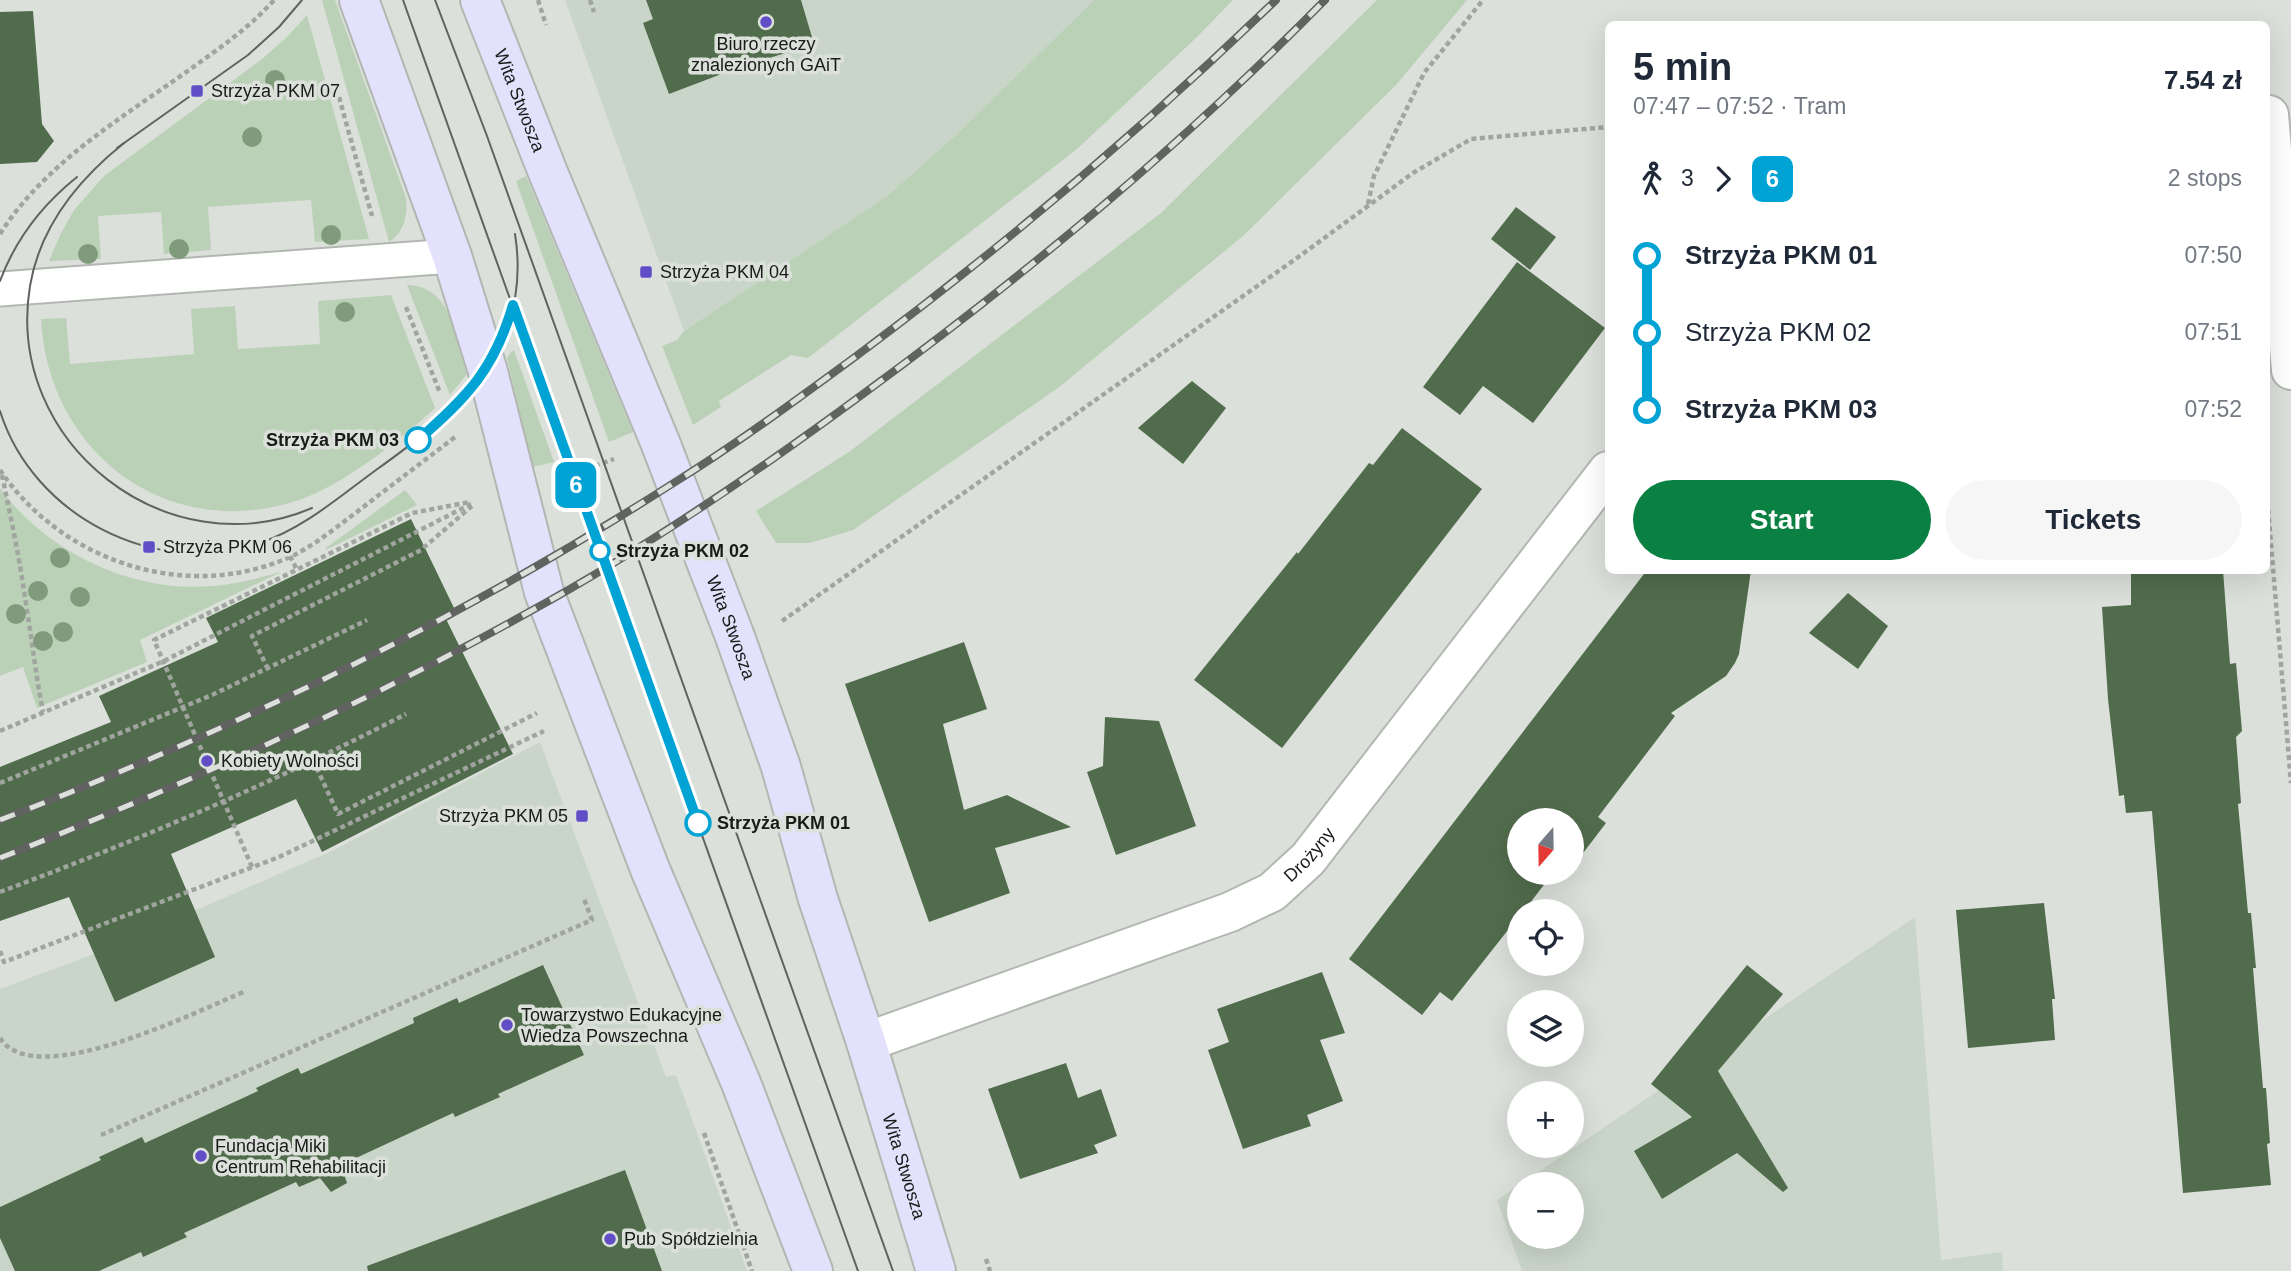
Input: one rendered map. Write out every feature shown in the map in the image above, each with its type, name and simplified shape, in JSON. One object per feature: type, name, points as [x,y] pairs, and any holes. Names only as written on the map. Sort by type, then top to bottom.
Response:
[{"type":"street","points":[[359,0],[452,256],[487,368],[544,592],[650,869],[741,1083],[813,1271]]},
{"type":"street","name":"Wita Stwosza","points":[[481,0],[549,175],[660,442],[734,634],[781,767],[818,899],[866,1042],[936,1271]]},
{"type":"street","points":[[2275,114],[2291,370]]},
{"type":"street","name":"Drożyny","points":[[866,1042],[1230,912],[1272,892],[1308,859],[1605,475]]},
{"type":"lane","points":[[0,289],[452,256]]},
{"type":"path","points":[[0,234],[47,175],[83,145],[229,42],[274,0]]},
{"type":"path","points":[[590,0],[594,12]]},
{"type":"path","points":[[1368,205],[1374,176],[1424,73],[1483,0]]},
{"type":"path","points":[[773,628],[1413,173],[1471,139],[1605,127]]},
{"type":"path","points":[[0,470],[25,502],[60,530],[96,553],[135,569],[171,575],[223,574],[257,568],[290,556],[325,536],[456,437]]},
{"type":"path","points":[[560,479],[616,458]]},
{"type":"path","points":[[0,470],[17,552],[43,712]]},
{"type":"path","points":[[0,731],[164,661],[478,500]]},
{"type":"path","points":[[252,867],[154,640],[412,513],[478,500]]},
{"type":"path","points":[[268,669],[252,636],[421,550],[478,500]]},
{"type":"path","points":[[2270,532],[2291,783]]},
{"type":"path","points":[[290,556],[297,570]]},
{"type":"path","points":[[0,783],[212,695],[367,620]]},
{"type":"path","points":[[313,760],[338,814],[542,710]]},
{"type":"path","points":[[0,892],[162,828],[313,760],[406,714]]},
{"type":"path","points":[[0,951],[2,964],[279,857],[546,730]]},
{"type":"path","points":[[101,1135],[592,920],[584,899]]},
{"type":"path","points":[[0,1038],[5,1046],[33,1057],[67,1055],[116,1045],[246,992]]},
{"type":"shaded area","points":[[565,0],[1094,0],[956,135],[886,197],[684,331]]},
{"type":"shaded area","points":[[540,742],[666,1077],[676,1075],[747,1271],[0,1271],[0,989],[94,954],[332,851]]},
{"type":"shaded area","points":[[1915,917],[1941,1260],[2002,1252],[2003,1271],[1522,1271],[1514,1249],[1584,1249],[1584,1172],[1538,1172],[1559,1158],[1584,1158],[1584,1141]]},
{"type":"shaded area","points":[[1507,1193],[1507,1228],[1497,1200]]},
{"type":"green space","points":[[322,0],[335,0],[406,198],[404,223],[398,234],[389,242]]},
{"type":"green space","points":[[1094,0],[1233,0],[1077,149],[808,358],[791,355],[719,401],[721,407],[693,425],[662,346],[677,340],[684,331],[886,197],[956,135]]},
{"type":"green space","points":[[1377,0],[1467,0],[1396,85],[1243,236],[1058,388],[853,530],[810,543],[776,543],[756,511],[849,452],[1161,213]]},
{"type":"green space","points":[[307,15],[369,239],[315,242],[311,200],[208,207],[211,250],[164,254],[161,212],[98,216],[101,259],[49,261],[74,210],[104,176],[262,59]]},
{"type":"green space","points":[[526,176],[633,432],[609,442],[516,181]]},
{"type":"green space","points":[[407,285],[422,287],[434,294],[450,317],[467,374],[450,395]]},
{"type":"green space","points":[[391,295],[435,408],[387,449],[330,486],[293,502],[245,511],[200,508],[158,496],[121,475],[90,445],[65,409],[49,366],[41,319],[66,318],[70,364],[194,354],[191,309],[235,306],[238,349],[320,344],[318,301]]},
{"type":"green space","points":[[514,350],[554,462],[532,467],[507,358]]},
{"type":"green space","points":[[0,488],[19,511],[42,532],[94,564],[123,575],[152,583],[212,586],[238,583],[281,572],[140,640],[147,662],[37,708],[23,667],[0,676]]},
{"type":"green space","points":[[405,490],[417,505],[326,550],[326,548]]},
{"type":"building","points":[[646,0],[801,0],[814,44],[740,67],[669,94],[643,23],[653,19]]},
{"type":"building","points":[[33,11],[42,124],[54,141],[37,162],[0,164],[0,12]]},
{"type":"building","points":[[1516,207],[1556,237],[1530,270],[1491,239]]},
{"type":"building","points":[[1517,262],[1605,328],[1533,423],[1483,386],[1460,415],[1423,387]]},
{"type":"building","points":[[1192,381],[1226,408],[1183,464],[1138,428]]},
{"type":"building","points":[[1402,428],[1482,489],[1282,748],[1194,680],[1369,463],[1373,465]]},
{"type":"building","points":[[411,519],[455,610],[444,615],[513,754],[322,852],[296,799],[171,854],[215,957],[115,1002],[69,897],[0,921],[0,767],[111,722],[99,696],[218,642],[206,618]]},
{"type":"building","points":[[1644,574],[1750,574],[1739,654],[1735,663],[1726,676],[1671,713],[1675,716],[1598,817],[1606,823],[1584,852],[1584,808],[1507,808],[1507,886],[1543,886],[1533,899],[1507,899],[1507,931],[1452,1001],[1440,992],[1422,1015],[1349,959]]},
{"type":"building","points":[[2131,574],[2223,574],[2230,664],[2236,663],[2242,731],[2236,737],[2241,803],[2238,804],[2256,968],[2253,968],[2263,1088],[2266,1088],[2271,1185],[2183,1193],[2152,811],[2126,813],[2124,795],[2119,796],[2108,699],[2102,607],[2131,605]]},
{"type":"building","points":[[1848,593],[1888,626],[1858,669],[1809,633]]},
{"type":"building","points":[[964,642],[987,709],[943,724],[964,810],[1007,795],[1071,827],[995,848],[1010,893],[929,922],[845,684]]},
{"type":"building","points":[[1105,717],[1159,721],[1196,826],[1116,855],[1087,772],[1103,766]]},
{"type":"building","points":[[2044,903],[2055,999],[2052,999],[2055,1040],[1968,1048],[1956,910]]},
{"type":"building","points":[[543,965],[584,1055],[498,1094],[500,1097],[455,1117],[453,1113],[341,1165],[347,1183],[331,1192],[320,1178],[299,1187],[296,1182],[184,1233],[187,1237],[143,1257],[141,1252],[99,1271],[15,1271],[0,1238],[0,1207],[101,1160],[99,1157],[142,1137],[145,1143],[258,1091],[256,1088],[298,1068],[301,1074],[414,1023],[413,1018],[457,998],[459,1003]]},
{"type":"building","points":[[1747,965],[1783,994],[1718,1071],[1788,1188],[1783,1192],[1737,1153],[1662,1199],[1634,1151],[1692,1117],[1651,1084]]},
{"type":"building","points":[[1322,972],[1345,1033],[1320,1040],[1343,1101],[1307,1115],[1311,1126],[1243,1149],[1208,1050],[1229,1042],[1217,1009]]},
{"type":"building","points":[[1066,1063],[1078,1098],[1101,1089],[1117,1136],[1094,1145],[1098,1153],[1020,1179],[988,1089]]},
{"type":"building","points":[[625,1170],[662,1271],[368,1271],[367,1266]]},
{"type":"tram line","points":[[117,148],[248,55],[279,27],[302,0]]},
{"type":"tram line","points":[[403,0],[858,1271]]},
{"type":"tram line","points":[[435,0],[487,136],[893,1271]]},
{"type":"tram line","points":[[124,143],[77,188],[52,224],[35,264],[30,286],[29,343],[43,396],[70,442],[107,479],[152,506],[203,522],[257,523],[312,508]]},
{"type":"tram line","points":[[0,281],[6,265],[31,223],[52,199],[77,177]]},
{"type":"tram line","points":[[0,411],[16,448],[40,481],[69,508],[103,530],[140,545],[180,552],[220,552],[260,543],[291,529],[335,501],[407,448],[461,399],[483,372],[501,343],[513,310],[518,274],[515,234]]},
{"type":"tram line","name":"6","points":[[418,440],[461,402],[487,368],[497,351],[513,305],[698,823]]},
{"type":"railway","points":[[0,820],[174,749],[345,669],[511,581],[695,469],[855,357],[965,273],[1123,140],[1276,0]]},
{"type":"railway","points":[[0,858],[135,803],[335,713],[465,647],[573,587],[700,509],[924,349],[1044,255],[1160,156],[1325,0]]},
{"type":"place","name":"Biuro rzeczy znalezionych GAiT","points":[[766,22]]},
{"type":"place","name":"Strzyża PKM 07","points":[[197,91]]},
{"type":"place","name":"Strzyża PKM 04","points":[[646,272]]},
{"type":"place","name":"Strzyża PKM 03","points":[[418,440]]},
{"type":"place","name":"Strzyża PKM 06","points":[[149,547]]},
{"type":"place","name":"Strzyża PKM 02","points":[[600,551]]},
{"type":"place","name":"Kobiety Wolności","points":[[207,761]]},
{"type":"place","name":"Strzyża PKM 05","points":[[582,816]]},
{"type":"place","name":"Strzyża PKM 01","points":[[698,823]]},
{"type":"place","name":"Towarzystwo Edukacyjne Wiedza Powszechna","points":[[507,1025]]},
{"type":"place","name":"Fundacja Miki Centrum Rehabilitacji","points":[[201,1156]]},
{"type":"place","name":"Pub Spółdzielnia","points":[[610,1239]]}]
